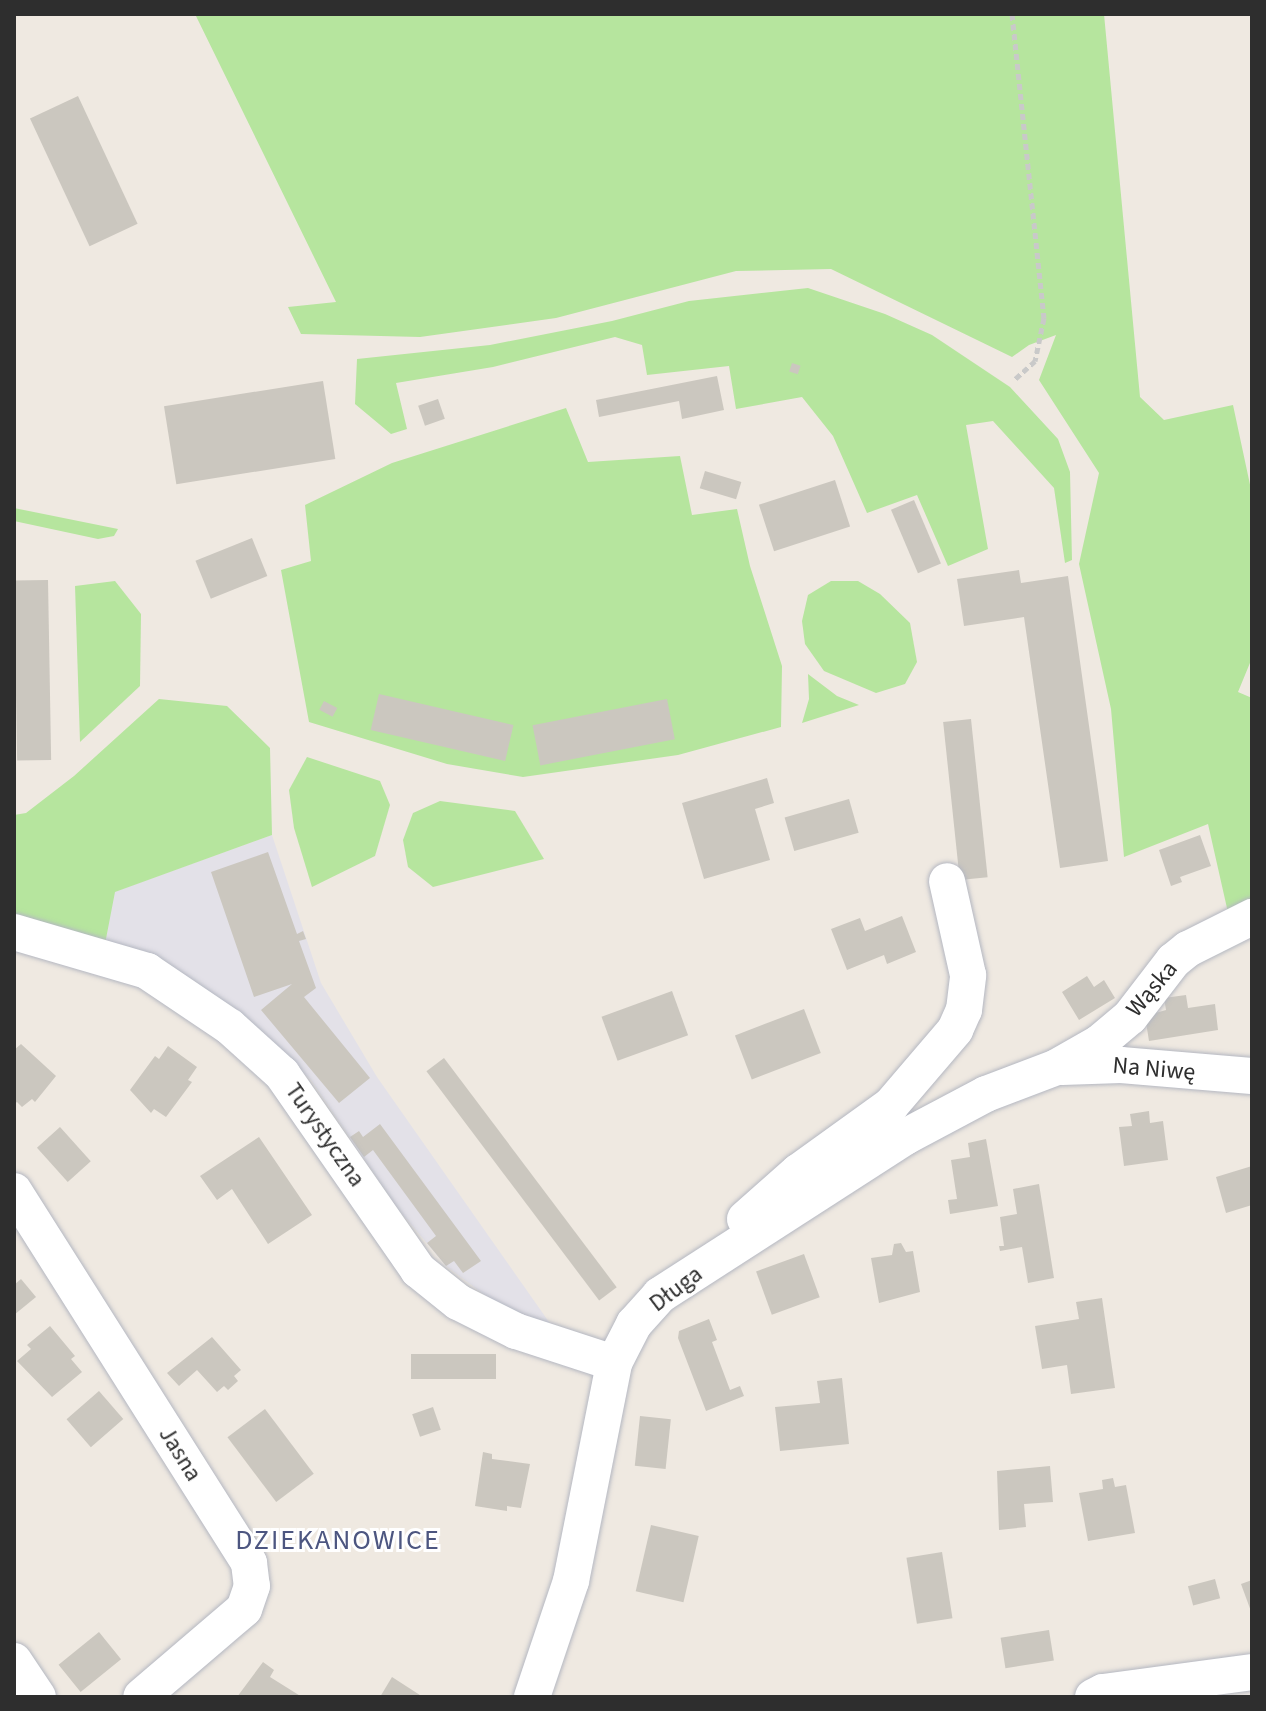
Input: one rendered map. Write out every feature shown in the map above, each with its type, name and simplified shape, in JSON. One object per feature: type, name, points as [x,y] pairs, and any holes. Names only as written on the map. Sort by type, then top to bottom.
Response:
[{"type":"street","points":[[660,1295],[798,1172],[891,1105],[955,1030],[964,1010],[968,975],[947,881]]},
{"type":"street","name":"Wąska","points":[[1057,1067],[1117,1030],[1173,961],[1188,949],[1252,917]]},
{"type":"street","name":"Turystyczna","points":[[14,932],[147,971],[230,1027],[282,1074],[418,1270],[469,1308],[516,1331],[606,1361]]},
{"type":"street","name":"Na Niwę","points":[[1057,1067],[1121,1065],[1252,1076]]},
{"type":"street","name":"Długa","points":[[532,1697],[574,1568],[606,1361],[634,1324],[660,1295],[905,1137],[986,1094],[1057,1067]]},
{"type":"street","name":"Jasna","points":[[14,1191],[249,1563],[252,1586],[244,1609],[141,1697]]},
{"type":"street","points":[[578,1326],[606,1361]]},
{"type":"street","points":[[14,1661],[38,1697]]},
{"type":"street","points":[[1093,1697],[1103,1692],[1252,1672]]},
{"type":"path","points":[[1012,14],[1044,318],[1035,361],[1015,379]]},
{"type":"shaded area","points":[[272,835],[321,983],[377,1077],[556,1332],[498,1305],[446,1266],[398,1209],[311,1080],[232,1006],[105,944],[114,892]]},
{"type":"green space","points":[[195,14],[1104,14],[1140,397],[1164,420],[1233,405],[1252,494],[1252,658],[1238,692],[1252,698],[1252,906],[1229,917],[1208,824],[1124,857],[1111,709],[1079,564],[1099,473],[1039,380],[1056,335],[1029,345],[1012,357],[831,269],[736,271],[556,318],[420,337],[301,334],[288,307],[336,302]]},
{"type":"green space","points":[[808,288],[885,314],[932,335],[1010,387],[1058,439],[1070,472],[1072,560],[1065,563],[1054,488],[993,421],[966,425],[988,549],[948,566],[917,495],[867,513],[833,436],[802,397],[736,409],[729,366],[647,375],[642,345],[615,337],[493,367],[396,383],[407,429],[391,434],[355,404],[357,359],[490,345],[612,321],[689,301]]},
{"type":"green space","points":[[566,408],[588,462],[680,456],[692,515],[737,509],[750,566],[782,666],[781,727],[678,755],[523,777],[447,764],[309,722],[281,570],[311,561],[305,505],[392,463]]},
{"type":"green space","points":[[14,508],[118,529],[114,536],[98,539],[14,521]]},
{"type":"green space","points":[[115,581],[141,614],[140,686],[80,742],[75,586]]},
{"type":"green space","points":[[831,581],[858,581],[880,594],[910,623],[917,662],[905,684],[876,693],[824,671],[805,644],[802,621],[808,595]]},
{"type":"green space","points":[[808,674],[837,696],[859,705],[802,723],[809,699]]},
{"type":"green space","points":[[159,699],[227,706],[270,748],[272,835],[115,892],[105,944],[14,913],[14,815],[26,813],[74,776]]},
{"type":"green space","points":[[307,757],[380,781],[390,805],[375,856],[312,887],[294,828],[289,790]]},
{"type":"green space","points":[[440,801],[515,811],[544,859],[433,887],[408,867],[403,840],[413,813]]},
{"type":"building","points":[[78,96],[138,224],[90,246],[30,118]]},
{"type":"building","points":[[792,363],[801,366],[798,374],[789,372]]},
{"type":"building","points":[[717,376],[724,410],[682,419],[679,401],[599,417],[596,400]]},
{"type":"building","points":[[323,381],[335,459],[176,484],[164,406]]},
{"type":"building","points":[[438,399],[445,419],[425,426],[418,406]]},
{"type":"building","points":[[705,471],[741,482],[736,499],[700,488]]},
{"type":"building","points":[[835,480],[850,527],[774,551],[759,505]]},
{"type":"building","points":[[914,500],[941,564],[918,573],[891,510]]},
{"type":"building","points":[[252,538],[267,576],[211,599],[195,561]]},
{"type":"building","points":[[1019,570],[1021,583],[1068,576],[1108,861],[1060,868],[1024,617],[964,626],[957,579]]},
{"type":"building","points":[[48,580],[51,760],[17,761],[14,581]]},
{"type":"building","points":[[379,694],[513,725],[505,761],[371,730]]},
{"type":"building","points":[[667,699],[675,739],[540,765],[533,725]]},
{"type":"building","points":[[324,701],[337,708],[333,717],[319,710]]},
{"type":"building","points":[[971,719],[988,877],[960,880],[943,722]]},
{"type":"building","points":[[767,778],[774,803],[755,809],[770,860],[704,879],[682,803]]},
{"type":"building","points":[[849,799],[859,833],[794,851],[785,817]]},
{"type":"building","points":[[1200,835],[1211,866],[1180,877],[1182,882],[1171,886],[1159,850]]},
{"type":"building","points":[[268,852],[297,934],[303,931],[306,939],[299,941],[316,988],[304,997],[370,1078],[339,1103],[261,1010],[292,984],[254,997],[211,872]]},
{"type":"building","points":[[902,916],[916,952],[887,964],[884,955],[847,970],[831,929],[860,918],[865,931]]},
{"type":"building","points":[[1087,976],[1094,987],[1104,980],[1115,998],[1079,1020],[1062,992]]},
{"type":"building","points":[[672,991],[688,1035],[618,1061],[602,1017]]},
{"type":"building","points":[[1186,995],[1188,1008],[1215,1004],[1218,1030],[1149,1041],[1145,1016],[1166,1010],[1164,998]]},
{"type":"building","points":[[804,1009],[821,1053],[752,1079],[735,1036]]},
{"type":"building","points":[[21,1044],[56,1076],[35,1102],[32,1099],[22,1107],[17,1102],[14,1104],[14,1050]]},
{"type":"building","points":[[168,1046],[197,1067],[188,1080],[192,1082],[166,1117],[154,1109],[151,1113],[130,1090],[155,1056],[159,1059]]},
{"type":"building","points":[[444,1058],[617,1287],[599,1300],[426,1071]]},
{"type":"building","points":[[1149,1111],[1150,1123],[1163,1121],[1168,1160],[1124,1166],[1119,1127],[1132,1126],[1130,1114]]},
{"type":"building","points":[[380,1124],[481,1261],[463,1273],[454,1261],[446,1266],[427,1243],[436,1236],[373,1150],[364,1157],[350,1137],[359,1131],[363,1137]]},
{"type":"building","points":[[60,1127],[91,1161],[68,1182],[37,1148]]},
{"type":"building","points":[[259,1137],[312,1215],[268,1244],[232,1189],[217,1200],[200,1176]]},
{"type":"building","points":[[986,1139],[998,1206],[950,1214],[948,1200],[957,1199],[951,1160],[970,1157],[968,1143]]},
{"type":"building","points":[[1252,1166],[1252,1205],[1226,1213],[1216,1177]]},
{"type":"building","points":[[1039,1184],[1054,1278],[1028,1283],[1022,1247],[1000,1251],[999,1246],[1004,1246],[1000,1217],[1017,1214],[1013,1189]]},
{"type":"building","points":[[901,1243],[906,1252],[913,1251],[920,1292],[879,1303],[871,1258],[892,1255],[894,1244]]},
{"type":"building","points":[[804,1254],[820,1297],[772,1315],[756,1271]]},
{"type":"building","points":[[21,1279],[36,1297],[14,1315],[14,1285]]},
{"type":"building","points":[[1102,1298],[1115,1388],[1071,1394],[1067,1365],[1042,1369],[1035,1326],[1079,1319],[1076,1302]]},
{"type":"building","points":[[709,1319],[717,1340],[712,1342],[730,1390],[740,1386],[744,1396],[706,1411],[678,1338],[679,1331]]},
{"type":"building","points":[[50,1326],[75,1356],[71,1359],[82,1372],[52,1397],[17,1361],[31,1349],[27,1345]]},
{"type":"building","points":[[212,1337],[241,1370],[234,1376],[238,1381],[228,1390],[224,1386],[217,1392],[197,1370],[179,1386],[167,1373]]},
{"type":"building","points":[[411,1354],[496,1354],[496,1379],[411,1379]]},
{"type":"building","points":[[842,1378],[849,1444],[780,1451],[775,1407],[820,1403],[817,1381]]},
{"type":"building","points":[[99,1391],[123,1419],[91,1447],[67,1419]]},
{"type":"building","points":[[433,1407],[441,1430],[420,1437],[412,1414]]},
{"type":"building","points":[[265,1409],[314,1474],[276,1502],[227,1437]]},
{"type":"building","points":[[640,1416],[671,1419],[666,1469],[635,1466]]},
{"type":"building","points":[[483,1452],[492,1454],[492,1459],[530,1464],[521,1508],[507,1506],[507,1511],[475,1506]]},
{"type":"building","points":[[1050,1466],[1053,1502],[1024,1504],[1026,1527],[999,1530],[997,1471]]},
{"type":"building","points":[[1113,1478],[1115,1487],[1126,1485],[1135,1533],[1088,1541],[1079,1493],[1103,1489],[1102,1480]]},
{"type":"building","points":[[651,1525],[699,1536],[683,1602],[636,1591]]},
{"type":"building","points":[[942,1552],[952,1618],[917,1624],[906,1558]]},
{"type":"building","points":[[1215,1579],[1220,1598],[1193,1606],[1188,1586]]},
{"type":"building","points":[[1252,1580],[1252,1614],[1241,1584]]},
{"type":"building","points":[[1049,1630],[1054,1661],[1005,1668],[1001,1638]]},
{"type":"building","points":[[99,1632],[121,1659],[81,1692],[59,1665]]},
{"type":"building","points":[[263,1662],[274,1670],[270,1677],[302,1697],[237,1697]]},
{"type":"building","points":[[392,1677],[423,1697],[380,1697]]},
{"type":"district","name":"DZIEKANOWICE","points":[[338,1540]]}]
